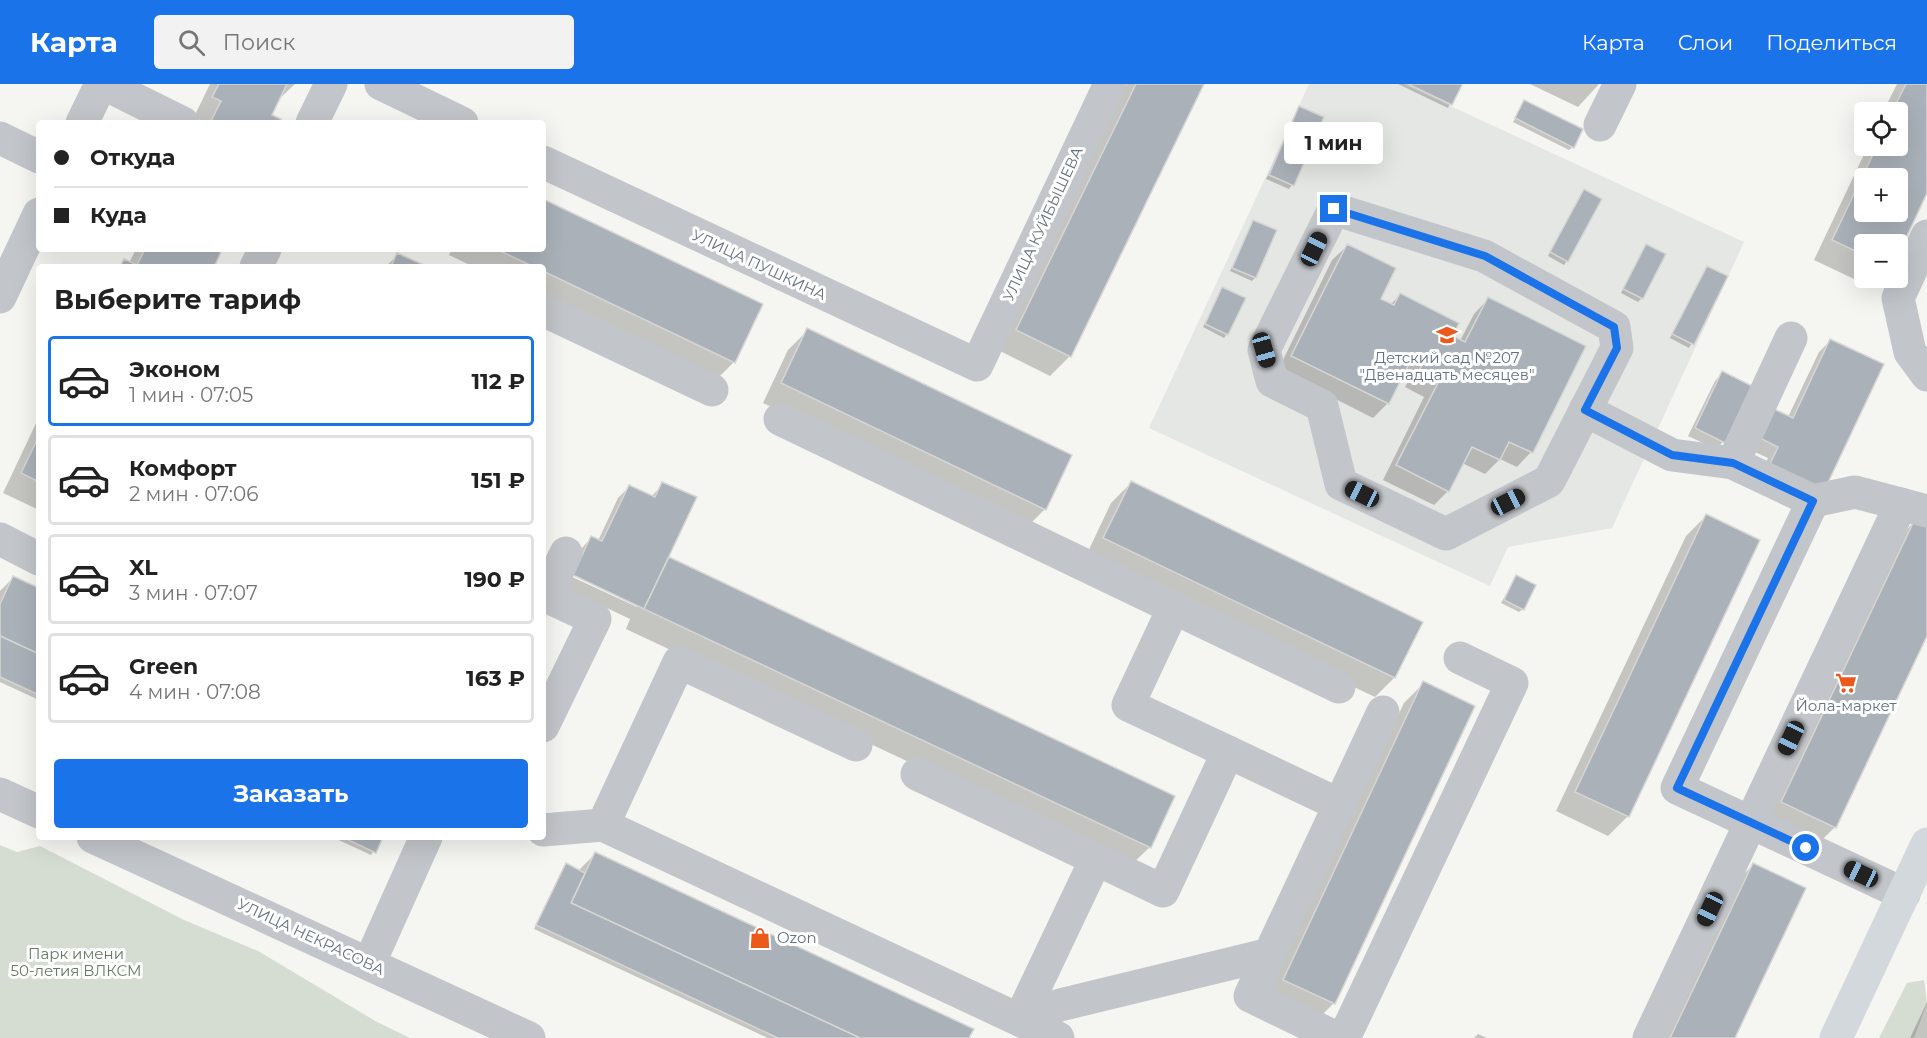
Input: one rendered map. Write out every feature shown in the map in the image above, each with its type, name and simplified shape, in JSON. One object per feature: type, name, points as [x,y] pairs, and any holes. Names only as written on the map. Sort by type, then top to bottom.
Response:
[{"type":"main road","points":[[1836,1038],[1927,844]]},
{"type":"street","points":[[84,120],[102,84],[177,120]]},
{"type":"street","points":[[313,120],[331,84]]},
{"type":"street","points":[[381,84],[456,120]]},
{"type":"street","name":"УЛИЦА КУЙБЫШЕВА","points":[[977,365],[1110,84]]},
{"type":"street","points":[[1600,125],[1620,84]]},
{"type":"street","points":[[0,138],[36,156]]},
{"type":"street","name":"УЛИЦА ПУШКИНА","points":[[546,163],[977,365]]},
{"type":"street","points":[[1334,209],[1485,256],[1614,327],[1617,348],[1585,410],[1549,481],[1446,534],[1341,483],[1322,406],[1272,381],[1264,350],[1334,209]]},
{"type":"street","points":[[0,297],[36,220]]},
{"type":"street","points":[[1927,236],[1898,298],[1910,351],[1927,375]]},
{"type":"street","points":[[546,311],[712,390]]},
{"type":"street","points":[[1733,463],[1791,338]]},
{"type":"street","points":[[1585,410],[1672,455],[1733,463],[1813,501],[1855,492],[1914,508],[1750,822],[1649,1038]]},
{"type":"street","points":[[780,419],[1339,687]]},
{"type":"street","points":[[1813,501],[1677,788],[1904,894]]},
{"type":"street","points":[[0,539],[36,557]]},
{"type":"street","points":[[546,720],[595,619],[546,596],[566,553]]},
{"type":"street","points":[[1174,608],[1128,705],[1340,805]]},
{"type":"street","points":[[1344,1038],[1512,683],[1460,658]]},
{"type":"street","points":[[603,825],[679,662],[856,745]]},
{"type":"street","points":[[1338,1038],[1250,996],[1383,712]]},
{"type":"street","points":[[917,774],[1163,891],[1228,752]]},
{"type":"street","points":[[0,794],[36,811]]},
{"type":"street","points":[[546,830],[603,825],[1058,1038]]},
{"type":"street","name":"УЛИЦА НЕКРАСОВА","points":[[100,840],[530,1038]]},
{"type":"street","points":[[369,964],[425,840]]},
{"type":"street","points":[[1020,1019],[1096,859]]},
{"type":"street","points":[[1020,1019],[1060,1005],[1270,954]]},
{"type":"shaded area","name":"Детский сад №207 \"Двенадцать месяцев\"","points":[[1309,84],[1403,84],[1744,242],[1612,528],[1508,547],[1490,586],[1149,428]]},
{"type":"green space","name":"Парк имени 50-летия ВЛКСМ","points":[[0,845],[17,852],[40,846],[184,920],[258,951],[377,1022],[410,1038],[0,1038]]},
{"type":"green space","points":[[1924,980],[1927,1003],[1914,1038],[1879,1038],[1907,983]]},
{"type":"building","points":[[219,84],[287,84],[272,115],[280,120],[212,120],[221,101],[212,97]]},
{"type":"building","points":[[1136,84],[1204,84],[1071,357],[1016,330]]},
{"type":"building","points":[[1408,84],[1461,84],[1462,85],[1452,105]]},
{"type":"building","points":[[1906,84],[1927,84],[1927,193],[1908,234],[1854,234],[1854,250],[1832,240],[1854,194],[1854,222],[1908,222],[1908,168],[1866,168],[1872,156],[1908,156],[1908,102],[1897,102]]},
{"type":"building","points":[[1524,100],[1583,129],[1574,148],[1515,118]]},
{"type":"building","points":[[1299,106],[1324,117],[1294,186],[1269,175]]},
{"type":"building","points":[[1584,189],[1602,199],[1568,262],[1550,252]]},
{"type":"building","points":[[546,200],[763,304],[735,363],[546,272],[546,264],[528,264],[502,252],[546,252]]},
{"type":"building","points":[[1253,220],[1277,230],[1256,278],[1232,268]]},
{"type":"building","points":[[1347,244],[1396,268],[1381,299],[1394,305],[1400,293],[1459,323],[1453,336],[1465,342],[1488,297],[1586,346],[1533,453],[1509,442],[1500,460],[1472,447],[1449,492],[1396,465],[1438,383],[1418,373],[1424,361],[1413,356],[1389,404],[1291,356]]},
{"type":"building","points":[[1646,244],[1666,254],[1643,299],[1623,289]]},
{"type":"building","points":[[144,252],[221,252],[215,264],[138,264]]},
{"type":"building","points":[[397,253],[421,264],[392,264]]},
{"type":"building","points":[[124,259],[135,264],[122,264]]},
{"type":"building","points":[[1707,266],[1728,276],[1694,345],[1672,334]]},
{"type":"building","points":[[1222,287],[1246,298],[1228,335],[1205,324]]},
{"type":"building","points":[[807,328],[1072,455],[1046,510],[781,383]]},
{"type":"building","points":[[1830,339],[1884,364],[1824,491],[1770,464],[1778,447],[1758,437],[1772,408],[1793,418]]},
{"type":"building","points":[[1722,371],[1752,386],[1725,443],[1695,428]]},
{"type":"building","points":[[36,442],[36,480],[21,473]]},
{"type":"building","points":[[1131,481],[1423,622],[1395,678],[1103,538]]},
{"type":"building","points":[[662,482],[697,497],[644,609],[573,575],[591,536],[602,541],[629,485],[655,497]]},
{"type":"building","points":[[1706,514],[1760,540],[1629,817],[1575,792]]},
{"type":"building","points":[[1914,521],[1927,527],[1927,636],[1836,828],[1781,802]]},
{"type":"building","points":[[669,557],[1175,796],[1151,848],[644,609]]},
{"type":"building","points":[[1516,575],[1536,585],[1524,610],[1504,600]]},
{"type":"building","points":[[13,576],[36,587],[36,653],[0,636],[0,604]]},
{"type":"building","points":[[0,636],[36,653],[36,694],[0,677]]},
{"type":"building","points":[[1423,681],[1475,706],[1335,1004],[1283,980]]},
{"type":"building","points":[[348,840],[382,840],[376,853]]},
{"type":"building","points":[[595,852],[974,1029],[969,1038],[860,1038],[571,903]]},
{"type":"building","points":[[566,863],[585,873],[571,903],[860,1038],[778,1038],[536,925]]},
{"type":"building","points":[[1753,863],[1806,888],[1735,1038],[1670,1038]]},
{"type":"place","name":"Детский сад №207 \"Двенадцать месяцев\"","points":[[1447,335]]},
{"type":"place","name":"Йола-маркет","points":[[1846,683]]},
{"type":"place","name":"Ozon","points":[[760,938]]},
{"type":"route","points":[[1334,209],[1485,256],[1614,327],[1617,348],[1585,410],[1672,455],[1733,463],[1813,501],[1677,788],[1806,848]]}]
